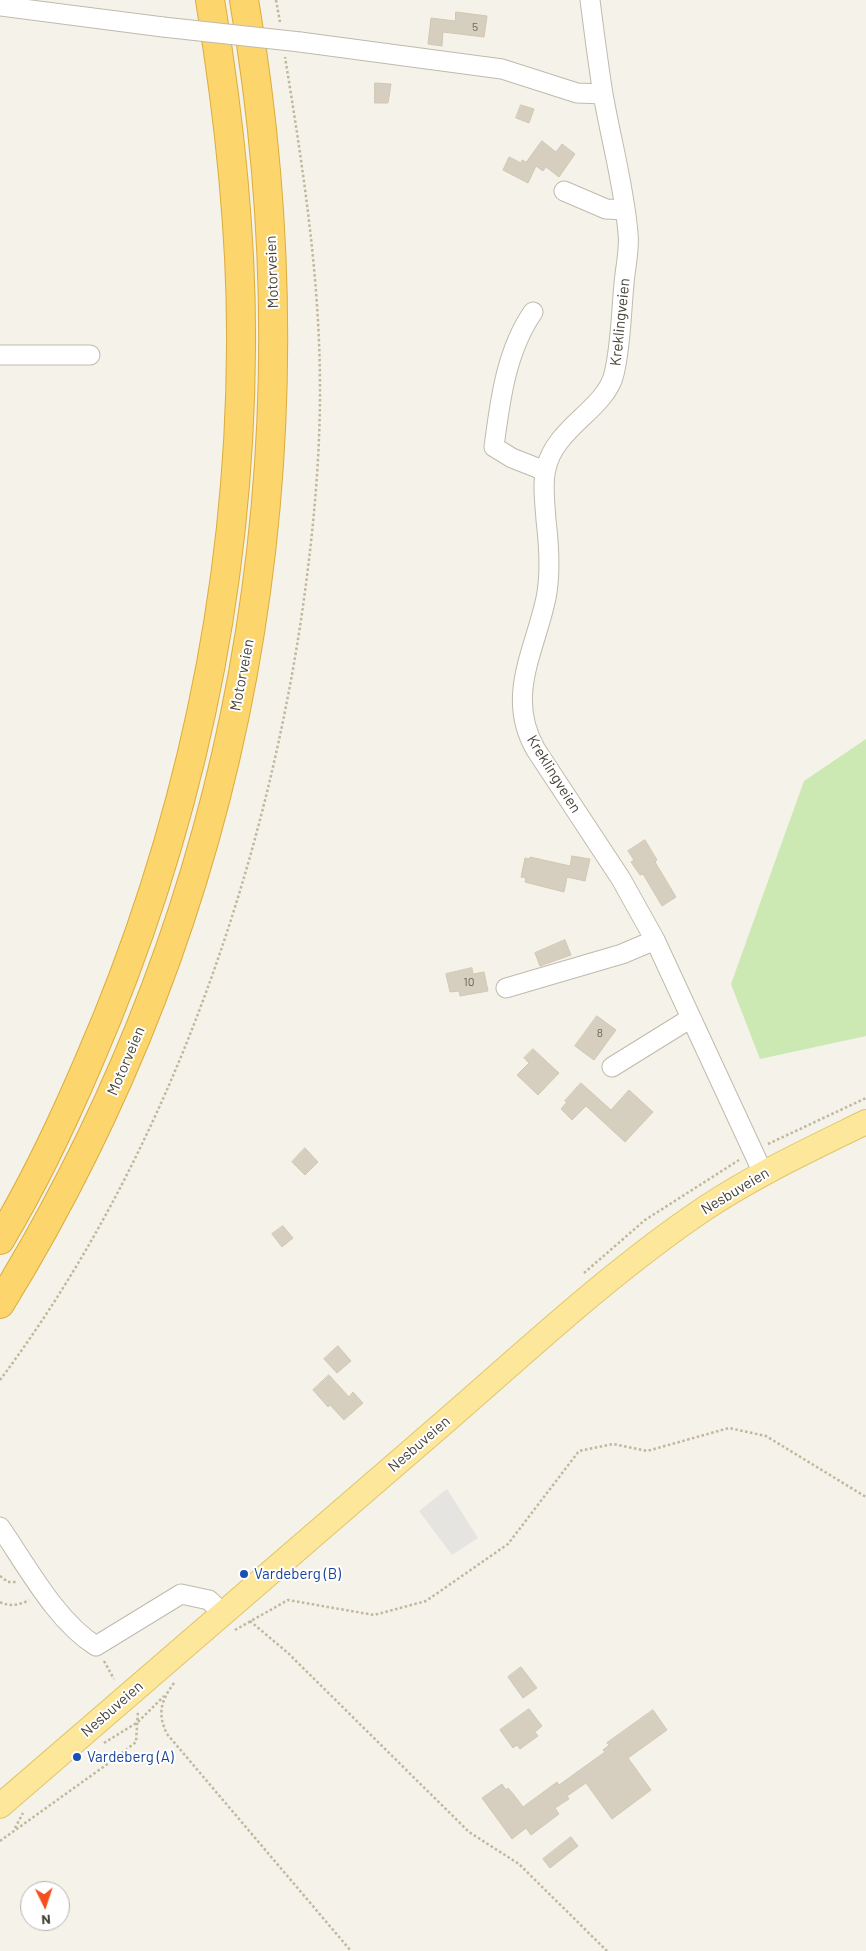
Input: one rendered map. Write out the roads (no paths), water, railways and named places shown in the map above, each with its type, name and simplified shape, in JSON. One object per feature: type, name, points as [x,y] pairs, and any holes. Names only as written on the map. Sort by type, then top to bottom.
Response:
[{"type":"highway","points":[[0,1240],[34,1179],[77,1090],[138,940],[174,822],[210,672],[233,511],[238,456],[241,346],[235,183],[228,117],[210,0]]},
{"type":"highway","name":"Motorveien","points":[[0,1304],[33,1249],[86,1151],[152,999],[174,938],[205,840],[231,733],[242,678],[252,623],[266,513],[274,347],[274,290],[268,180],[258,85],[244,0]]},
{"type":"main road","name":"Nesbuveien","points":[[0,1806],[227,1622],[588,1299],[703,1210],[763,1173],[866,1122]]},
{"type":"street","name":"Kreklingveien","points":[[590,0],[603,94],[625,210],[628,236],[620,336],[614,375],[606,391],[570,427],[550,457],[545,471],[544,495],[548,547],[548,583],[546,599],[524,674],[522,698],[527,732],[536,750],[621,880],[656,940],[763,1173]]},
{"type":"street","points":[[0,6],[300,42],[502,69],[577,93],[603,94]]},
{"type":"street","points":[[564,191],[606,209],[625,210]]},
{"type":"street","points":[[533,312],[517,339],[510,360],[494,447],[512,458],[545,471]]},
{"type":"street","points":[[0,355],[90,355]]},
{"type":"street","points":[[506,988],[622,954],[656,940]]},
{"type":"street","points":[[612,1067],[691,1018]]},
{"type":"street","points":[[0,1527],[44,1591],[82,1637],[96,1646],[181,1594],[208,1600],[227,1622]]},
{"type":"place","name":"Vardeberg (B)","points":[[244,1574]]},
{"type":"place","name":"Vardeberg (A)","points":[[77,1757]]}]
